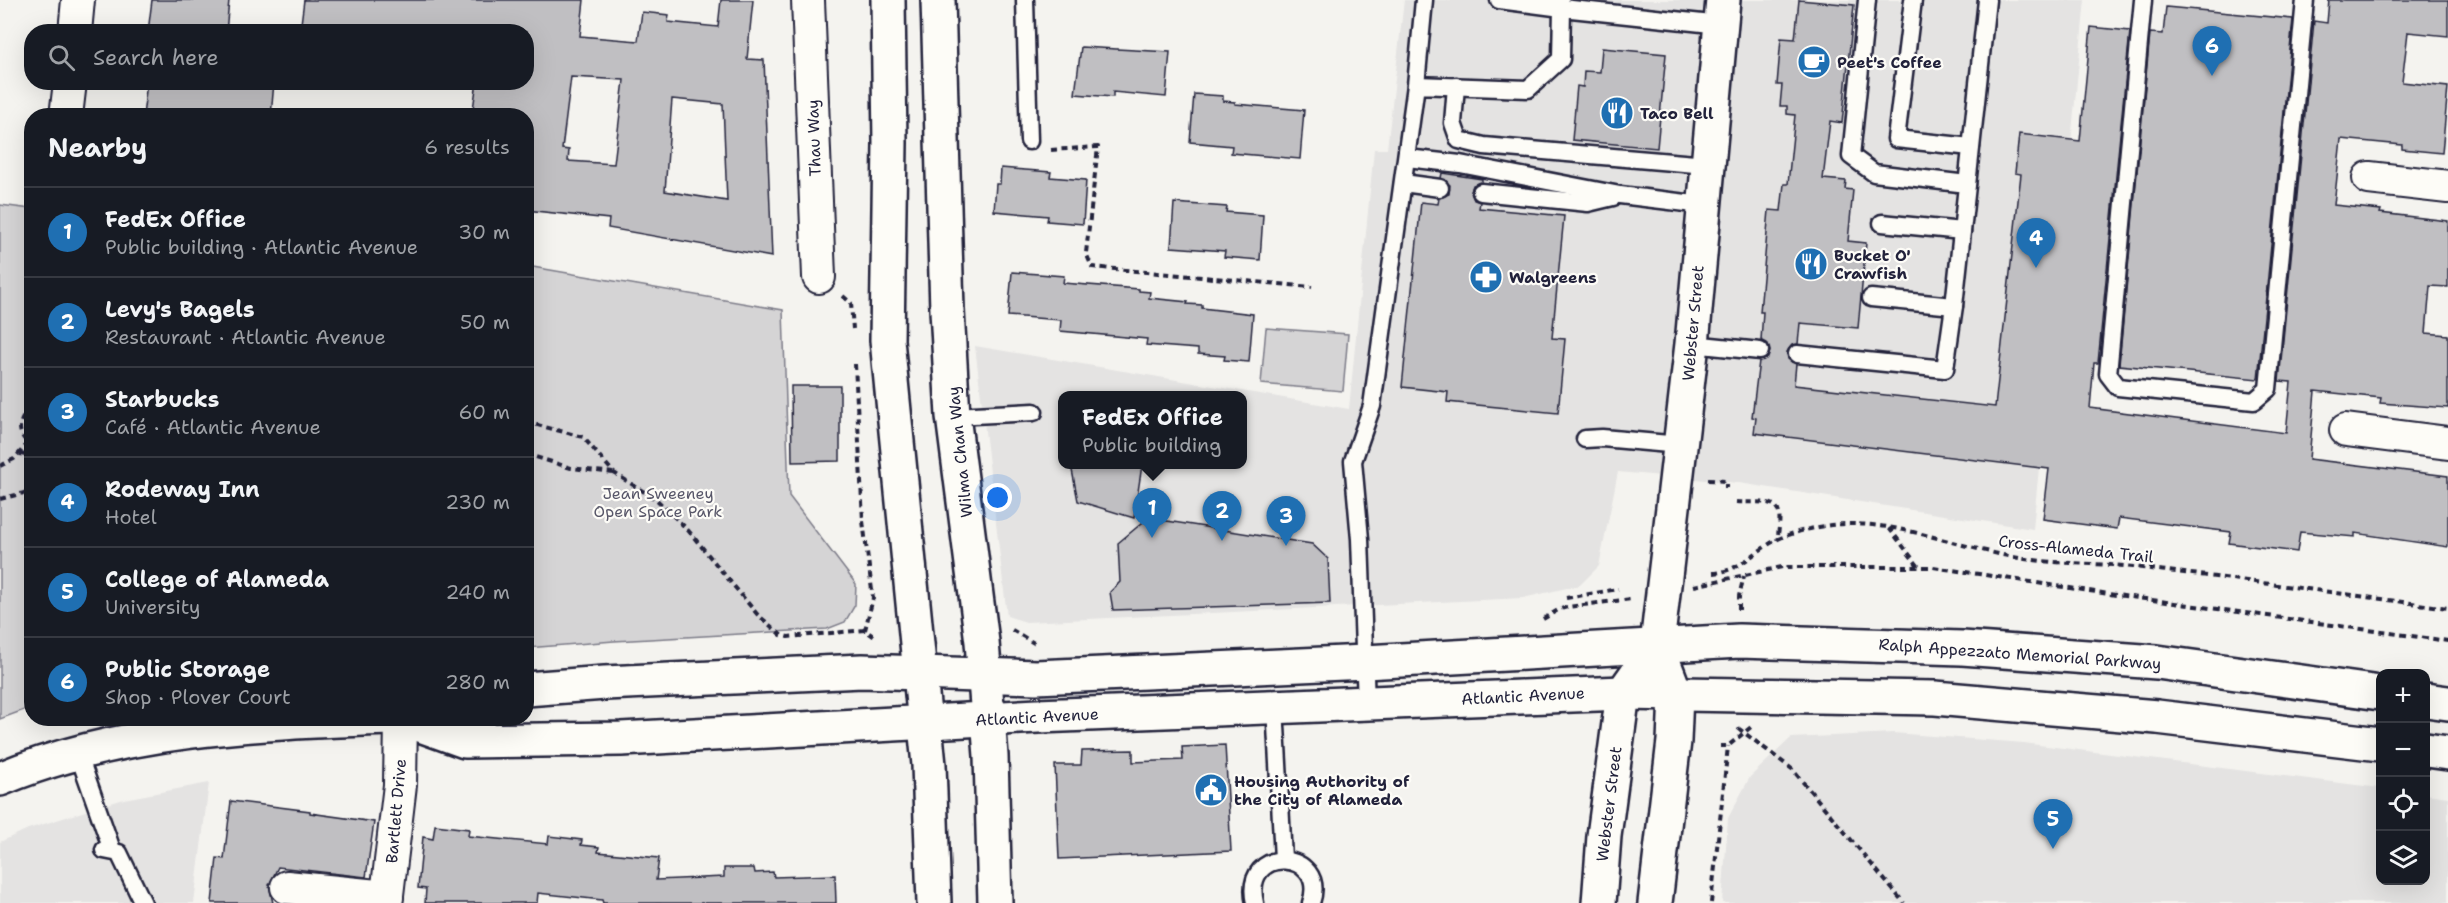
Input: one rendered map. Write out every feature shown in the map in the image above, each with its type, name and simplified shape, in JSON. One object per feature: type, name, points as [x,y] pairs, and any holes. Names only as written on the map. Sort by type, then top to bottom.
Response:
[{"type":"street","points":[[76,24],[78,0]]},
{"type":"street","name":"Thau Way","points":[[808,0],[819,277]]},
{"type":"street","points":[[888,0],[890,143],[887,340],[926,723],[934,903]]},
{"type":"street","name":"Wilma Chan Way","points":[[938,0],[947,310],[953,416],[981,626],[992,756],[995,903]]},
{"type":"street","name":"Webster Street","points":[[1599,903],[1604,836],[1623,693],[1657,645],[1692,344],[1722,13]]},
{"type":"street","points":[[67,108],[68,90]]},
{"type":"street","points":[[2369,178],[2448,187]]},
{"type":"street","points":[[2346,429],[2448,442]]},
{"type":"street","name":"Ralph Appezzato Memorial Parkway","points":[[1657,645],[1739,641],[1973,649],[2157,662],[2376,692]]},
{"type":"street","points":[[534,688],[862,671],[1036,677],[1365,662],[1657,645]]},
{"type":"street","name":"Webster Street","points":[[1655,903],[1674,741],[1677,694],[1657,645]]},
{"type":"street","name":"Atlantic Avenue","points":[[423,726],[465,741],[621,739],[1275,706],[1623,693],[1677,694]]},
{"type":"street","points":[[1677,694],[1935,698],[2157,717],[2376,744]]},
{"type":"street","points":[[2430,701],[2448,703]]},
{"type":"street","points":[[0,779],[78,753],[118,743],[231,726]]},
{"type":"street","name":"Bartlett Drive","points":[[387,900],[400,785],[401,726]]},
{"type":"street","points":[[2430,751],[2448,753]]},
{"type":"street","points":[[287,887],[387,900]]},
{"type":"lane","points":[[1025,0],[1029,141]]},
{"type":"lane","points":[[1366,704],[1360,539],[1353,461],[1372,406],[1407,158],[1424,0]]},
{"type":"lane","points":[[1499,0],[1722,13]]},
{"type":"lane","points":[[1868,0],[1851,156],[1875,173],[1967,184]]},
{"type":"lane","points":[[1913,0],[1896,139],[1971,147]]},
{"type":"lane","points":[[1797,354],[1945,369],[1954,306],[1987,0]]},
{"type":"lane","points":[[2144,0],[2108,374],[2118,387],[2254,401],[2268,389],[2301,0]]},
{"type":"lane","points":[[1416,85],[1528,89],[1561,59],[1561,4]]},
{"type":"lane","points":[[1456,86],[1453,123],[1459,140],[1484,146],[1707,165]]},
{"type":"lane","points":[[1407,158],[1460,164],[1620,195],[1703,206]]},
{"type":"lane","points":[[1403,183],[1440,188]]},
{"type":"lane","points":[[1481,192],[1588,203],[1620,195]]},
{"type":"lane","points":[[1882,223],[1962,231]]},
{"type":"lane","points":[[1871,298],[1954,306]]},
{"type":"lane","points":[[1692,344],[1760,351]]},
{"type":"lane","points":[[953,416],[1034,412]]},
{"type":"lane","points":[[1585,439],[1602,438],[1680,446]]},
{"type":"lane","points":[[1275,706],[1283,859]]},
{"type":"lane","points":[[78,753],[107,850],[119,853],[142,903]]},
{"type":"lane","points":[[1255,903],[1252,891],[1261,868],[1283,859],[1305,868],[1312,878],[1314,890],[1311,903]]},
{"type":"path","points":[[1029,141],[1031,151],[1098,147],[1086,253],[1092,267],[1312,287]]},
{"type":"path","points":[[819,277],[851,303],[853,337]]},
{"type":"path","points":[[854,360],[863,521],[873,598],[865,630]]},
{"type":"path","points":[[24,415],[20,428],[24,437]]},
{"type":"path","points":[[534,424],[583,437],[614,473],[657,500],[687,529],[758,614],[781,635],[788,637],[865,630],[879,640]]},
{"type":"path","points":[[0,466],[24,449]]},
{"type":"path","points":[[19,453],[24,454]]},
{"type":"path","points":[[534,456],[571,468],[614,473]]},
{"type":"path","points":[[1726,481],[1726,488]]},
{"type":"path","points":[[0,499],[24,493]]},
{"type":"path","points":[[1736,502],[1762,501],[1773,505],[1779,516],[1777,540]]},
{"type":"path","name":"Cross-Alameda Trail","points":[[1718,566],[1715,573],[1724,572],[1744,562],[1777,540],[1808,530],[1850,524],[1888,527],[1983,551],[2033,560],[2130,567],[2448,608]]},
{"type":"path","points":[[1888,527],[1919,567]]},
{"type":"path","points":[[1715,581],[1782,567],[1933,567],[2120,596],[2448,641]]},
{"type":"path","points":[[1739,596],[1745,575]]},
{"type":"path","points":[[1566,598],[1618,589]]},
{"type":"path","points":[[1012,630],[1034,643]]},
{"type":"path","points":[[1712,903],[1728,746],[1758,722]]},
{"type":"path","points":[[1738,727],[1742,733],[1792,769],[1904,903]]},
{"type":"path","points":[[1720,746],[1728,746]]},
{"type":"shaded area","points":[[1404,0],[2085,0],[2033,529],[1739,483],[1618,472],[1599,566],[1580,585],[1523,598],[1026,622],[1007,616],[975,346],[1242,391],[1058,391],[1058,469],[1247,469],[1247,392],[1349,409],[1374,149],[1387,149]]},
{"type":"shaded area","points":[[1893,733],[2024,743],[2376,787],[2376,885],[2430,885],[2430,795],[2448,797],[2448,903],[1722,903],[1728,818],[1750,777],[1791,738]]},
{"type":"shaded area","points":[[209,783],[194,903],[0,903],[0,842],[28,829],[124,799]]},
{"type":"green space","points":[[0,205],[24,208],[24,710],[0,719]]},
{"type":"green space","name":"Jean Sweeney Open Space Park","points":[[534,267],[783,310],[789,496],[856,584],[855,605],[845,622],[827,629],[534,647]]},
{"type":"green space","points":[[1266,328],[1348,334],[1343,391],[1261,384]]},
{"type":"building","points":[[152,0],[229,0],[227,24],[149,24]]},
{"type":"building","points":[[304,0],[584,0],[580,36],[638,41],[642,12],[669,15],[668,22],[718,27],[721,0],[753,0],[747,59],[764,60],[772,257],[608,228],[609,219],[534,211],[534,108],[473,108],[476,90],[534,90],[534,24],[301,24]],"holes":[[[571,77],[624,80],[614,164],[568,161],[569,150],[562,149]],[[672,99],[723,104],[727,201],[665,191]]]},
{"type":"building","points":[[1799,0],[1854,5],[1842,123],[1830,121],[1823,179],[1846,181],[1845,189],[1853,190],[1848,241],[1866,243],[1858,328],[1800,323],[1798,344],[1792,345],[1787,352],[1788,359],[1796,364],[1794,385],[1995,407],[2021,174],[2015,173],[2019,134],[2080,141],[2091,27],[2130,31],[2098,363],[2094,363],[2090,408],[2286,433],[2291,382],[2279,381],[2314,21],[2327,23],[2329,0],[2448,0],[2448,36],[2408,32],[2402,82],[2448,87],[2442,153],[2402,149],[2402,145],[2341,139],[2334,205],[2448,221],[2448,287],[2430,286],[2426,333],[2448,335],[2448,408],[2380,403],[2381,398],[2315,391],[2309,459],[2448,476],[2448,547],[2355,533],[2355,537],[2300,532],[2297,552],[2229,543],[2231,532],[2119,518],[2117,529],[2043,519],[2049,469],[1754,433],[1756,418],[1752,417],[1759,361],[1768,358],[1770,351],[1767,343],[1761,340],[1763,312],[1760,312],[1769,210],[1781,211],[1784,184],[1788,184],[1795,115],[1787,114],[1787,106],[1780,106],[1782,85],[1777,85],[1781,38],[1795,39]]},
{"type":"building","points":[[2166,7],[2293,19],[2258,379],[2119,365],[2150,33],[2163,34]]},
{"type":"building","points":[[1081,47],[1170,52],[1166,97],[1113,92],[1113,97],[1075,94]]},
{"type":"building","name":"Taco Bell","points":[[1602,48],[1666,54],[1657,148],[1572,140],[1577,86],[1583,87],[1584,71],[1600,72]]},
{"type":"building","points":[[146,90],[273,90],[272,108],[144,108]]},
{"type":"building","points":[[1194,94],[1223,96],[1223,101],[1235,102],[1235,104],[1304,110],[1300,159],[1231,153],[1232,146],[1190,142]]},
{"type":"building","points":[[1001,168],[1051,172],[1050,177],[1086,180],[1083,224],[1047,221],[1048,216],[994,211],[996,184],[1000,184]]},
{"type":"building","name":"Walgreens","points":[[1442,173],[1482,179],[1482,182],[1473,185],[1471,192],[1474,200],[1480,202],[1479,208],[1564,216],[1552,338],[1565,339],[1558,413],[1447,402],[1448,392],[1402,387],[1421,202],[1438,204],[1439,198],[1449,194],[1450,185],[1441,178]]},
{"type":"building","points":[[1174,203],[1227,207],[1226,212],[1263,215],[1260,260],[1224,257],[1225,251],[1171,247]]},
{"type":"building","points":[[1012,272],[1064,276],[1063,283],[1139,289],[1139,291],[1150,292],[1149,298],[1188,302],[1187,304],[1202,305],[1202,308],[1253,314],[1249,362],[1224,360],[1225,356],[1198,354],[1198,349],[1146,345],[1147,339],[1060,331],[1061,320],[1008,316]]},
{"type":"building","points":[[791,386],[840,386],[840,461],[792,462]]},
{"type":"building","points":[[1072,469],[1141,469],[1134,518],[1078,501]]},
{"type":"building","points":[[1148,518],[1312,544],[1328,559],[1330,603],[1113,610],[1110,592],[1120,582],[1118,543]]},
{"type":"building","points":[[1225,745],[1231,851],[1059,859],[1055,765],[1081,765],[1082,751],[1133,750],[1133,762],[1183,760],[1182,747]]},
{"type":"building","points":[[231,801],[374,822],[366,877],[278,867],[269,885],[273,903],[212,903],[217,858],[224,859]]},
{"type":"building","points":[[435,825],[469,829],[468,836],[548,844],[549,836],[582,840],[581,845],[599,847],[598,852],[659,858],[656,880],[724,877],[724,868],[754,868],[755,873],[773,872],[774,877],[835,875],[836,903],[603,903],[602,900],[538,893],[537,903],[425,903],[426,889],[418,888],[423,837],[433,839]]},
{"type":"place","name":"Peet's Coffee","points":[[1814,62]]},
{"type":"place","name":"Public Storage","points":[[2212,76]]},
{"type":"place","name":"Taco Bell","points":[[1617,113]]},
{"type":"place","name":"Bucket O' Crawfish","points":[[1811,264]]},
{"type":"place","name":"Rodeway Inn","points":[[2036,268]]},
{"type":"place","name":"Walgreens","points":[[1486,277]]},
{"type":"place","name":"FedEx Office","points":[[1152,538]]},
{"type":"place","name":"Levy's Bagels","points":[[1222,541]]},
{"type":"place","name":"Starbucks","points":[[1286,546]]},
{"type":"place","name":"Housing Authority of the City of Alameda","points":[[1211,790]]},
{"type":"place","name":"College of Alameda","points":[[2053,849]]}]
